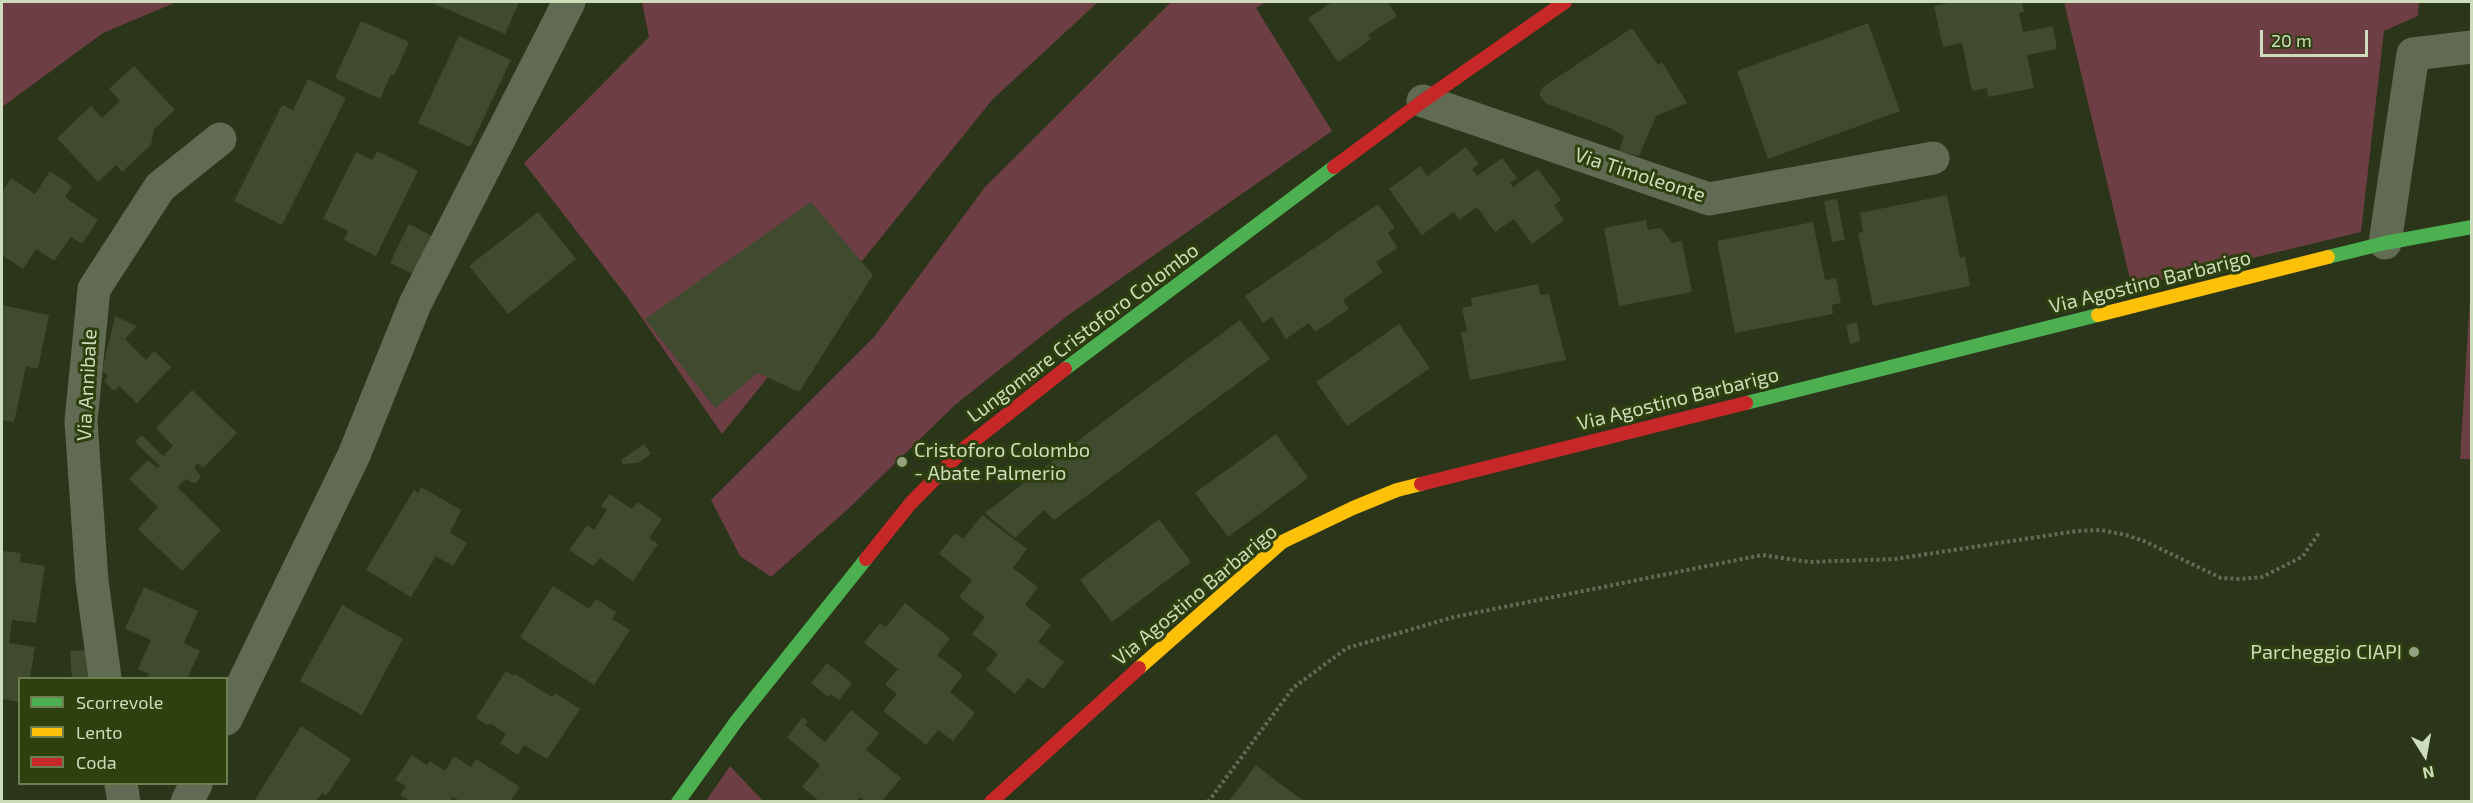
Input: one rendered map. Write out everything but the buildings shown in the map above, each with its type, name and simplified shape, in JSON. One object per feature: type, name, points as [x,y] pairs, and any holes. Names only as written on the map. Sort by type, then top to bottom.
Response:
[{"type":"street","points":[[228,715],[354,455],[414,304],[569,2]]},
{"type":"street","name":"Lungomare Cristoforo Colombo","points":[[678,801],[738,719],[910,504],[966,447],[1044,384],[1423,102],[1565,2]]},
{"type":"street","points":[[2385,243],[2413,54],[2472,47]]},
{"type":"street","name":"Via Timoleonte","points":[[1423,102],[1709,200],[1933,158]]},
{"type":"street","name":"Via Annibale","points":[[105,677],[92,581],[81,421],[94,289],[160,187],[220,139]]},
{"type":"street","name":"Via Agostino Barbarigo","points":[[991,801],[1282,542],[1375,499],[1409,487],[2385,243],[2472,226]]},
{"type":"street","points":[[121,785],[124,801]]},
{"type":"street","points":[[187,801],[195,785]]},
{"type":"path","points":[[1208,801],[1293,687],[1347,648],[1454,617],[1762,555],[1809,562],[1895,559],[2077,531],[2101,530],[2126,535],[2144,541],[2221,578],[2262,577],[2302,557],[2319,533]]},
{"type":"shaded area","points":[[2,2],[177,2],[103,33],[2,107]]},
{"type":"shaded area","points":[[642,2],[1098,2],[993,99],[722,434],[628,298],[524,163],[649,37]]},
{"type":"shaded area","points":[[1171,2],[1266,2],[1256,8],[1332,131],[1067,316],[955,405],[847,510],[771,577],[740,556],[711,500],[874,337],[985,187]]},
{"type":"shaded area","points":[[2064,2],[2419,2],[2418,16],[2384,31],[2361,232],[2132,287]]},
{"type":"shaded area","points":[[2471,281],[2471,459],[2460,459]]},
{"type":"shaded area","points":[[730,766],[763,801],[706,801]]},
{"type":"traffic: fast","points":[[1065,369],[1334,167]]},
{"type":"traffic: fast","points":[[2328,257],[2385,243],[2472,227]]},
{"type":"traffic: fast","points":[[1746,403],[2098,315]]},
{"type":"traffic: fast","points":[[678,802],[738,719],[866,559]]},
{"type":"traffic: slow","points":[[2098,315],[2328,257]]},
{"type":"traffic: slow","points":[[1139,668],[1282,542],[1353,508],[1397,490],[1421,484]]},
{"type":"traffic: jam","points":[[1334,167],[1423,101],[1565,2]]},
{"type":"traffic: jam","points":[[866,559],[910,504],[966,447],[1065,369]]},
{"type":"traffic: jam","points":[[1421,484],[1746,403]]},
{"type":"traffic: jam","points":[[991,802],[1139,668]]},
{"type":"place","name":"Cristoforo Colombo - Abate Palmerio","points":[[902,462]]},
{"type":"place","name":"Parcheggio CIAPI","points":[[2414,652]]}]
